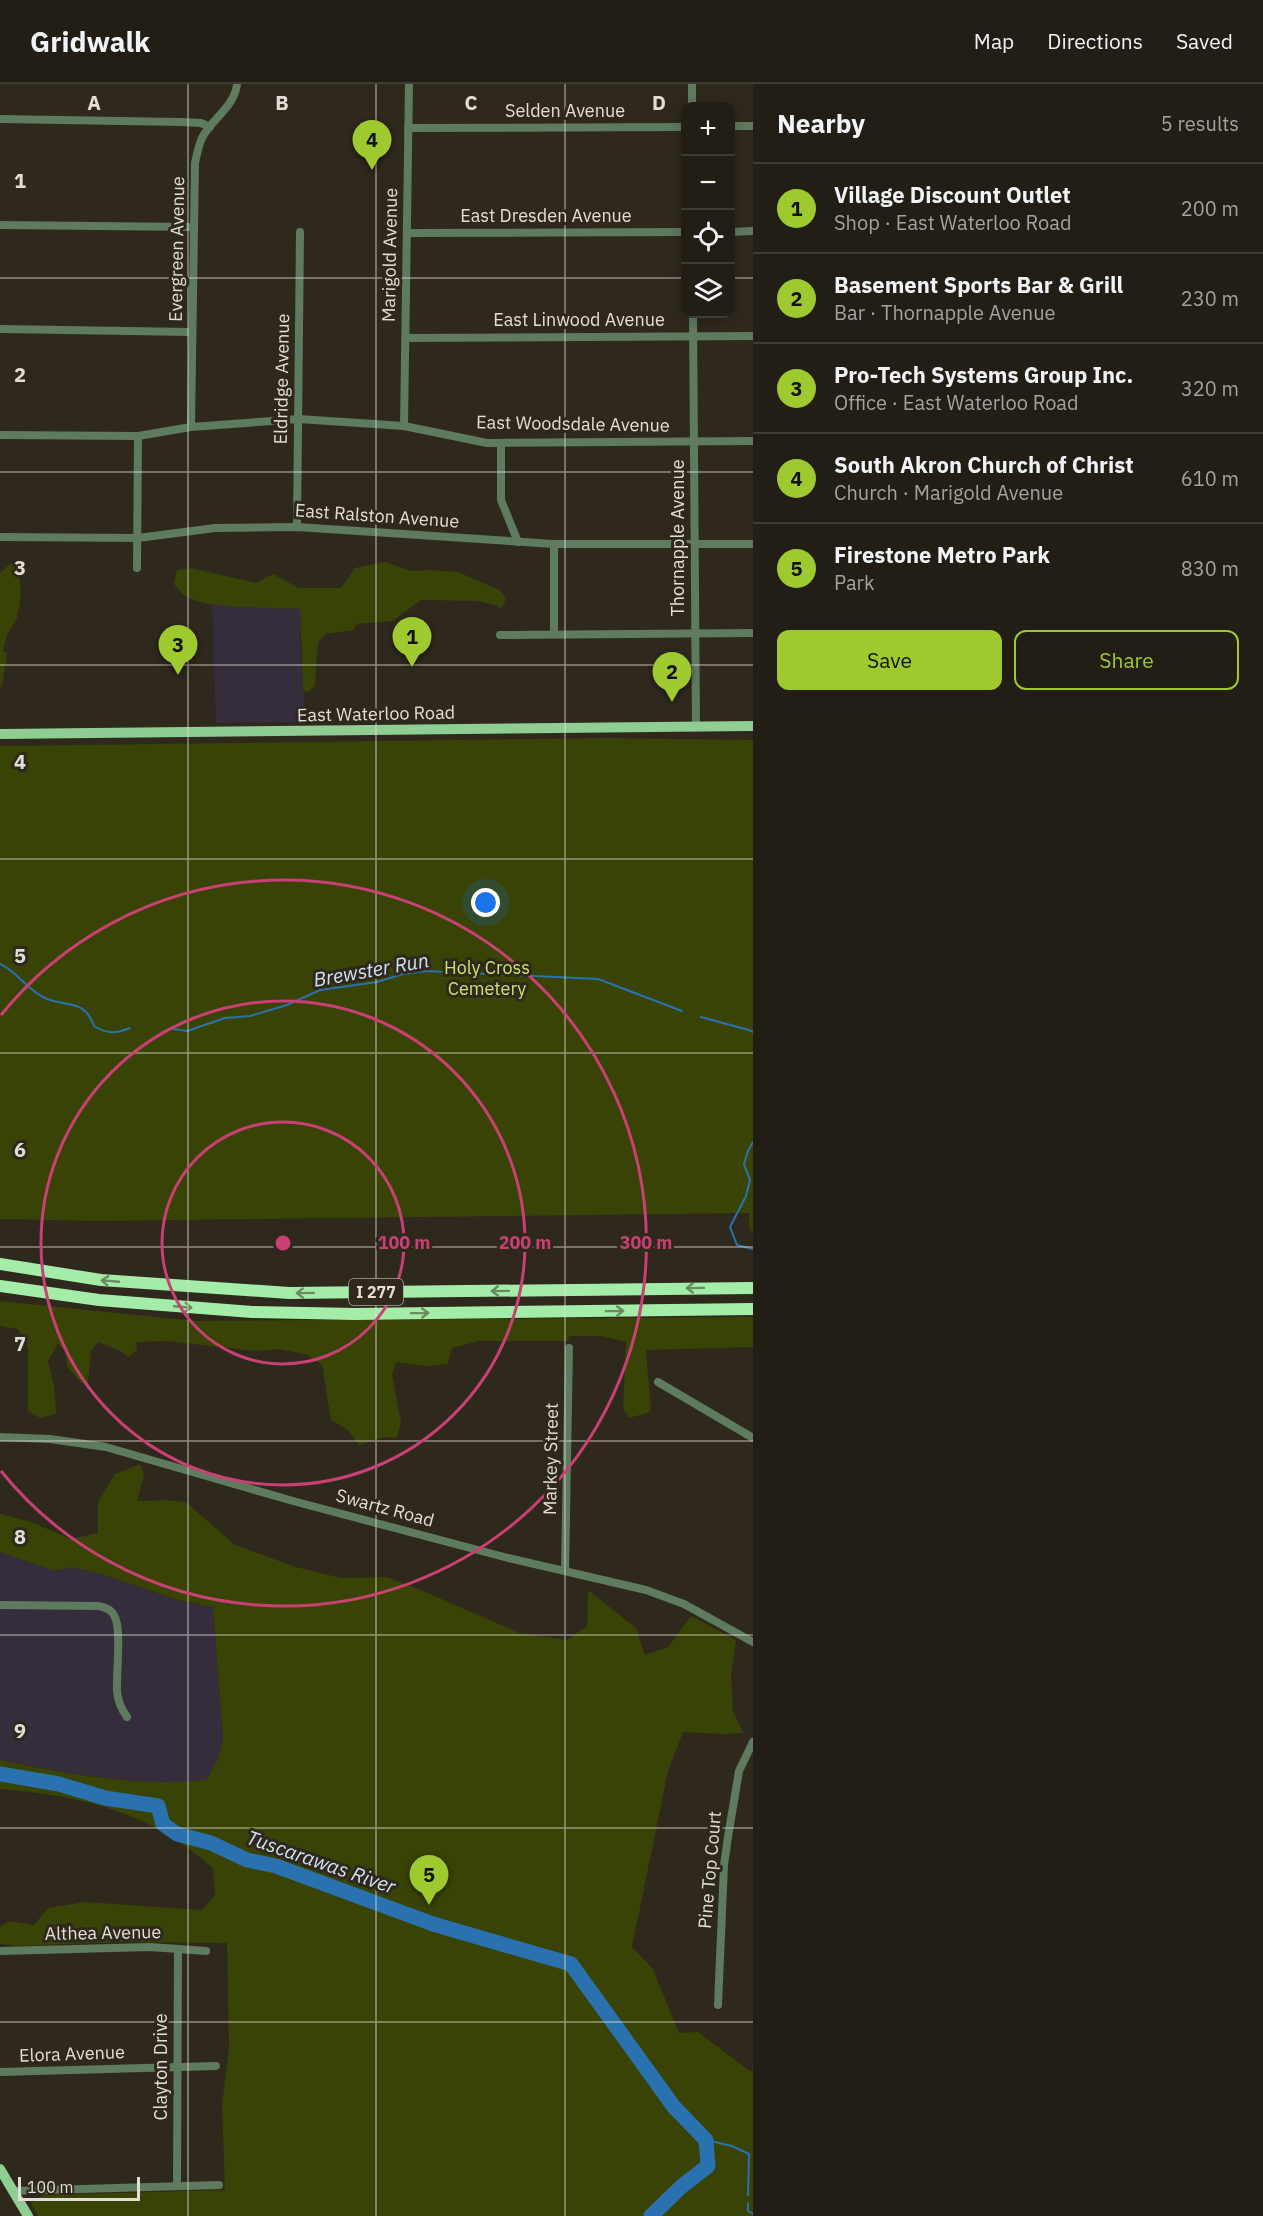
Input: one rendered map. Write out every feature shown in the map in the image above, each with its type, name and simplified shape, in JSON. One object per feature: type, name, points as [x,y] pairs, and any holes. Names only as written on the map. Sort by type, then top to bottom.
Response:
[{"type":"highway","name":"I 277","points":[[0,1264],[101,1280],[289,1293],[753,1288]]},
{"type":"highway","name":"I 277","points":[[0,1286],[99,1300],[287,1313],[753,1309]]},
{"type":"main road","name":"East Waterloo Road","points":[[0,734],[753,726]]},
{"type":"main road","points":[[0,2169],[28,2216]]},
{"type":"street","name":"Marigold Avenue","points":[[404,426],[409,84]]},
{"type":"street","points":[[692,84],[692,102]]},
{"type":"street","name":"Evergreen Avenue","points":[[191,427],[195,163],[203,136],[227,108],[238,85]]},
{"type":"street","points":[[0,120],[181,122],[201,123],[210,127]]},
{"type":"street","points":[[735,126],[753,126]]},
{"type":"street","name":"Selden Avenue","points":[[408,128],[681,127]]},
{"type":"street","points":[[0,225],[193,227]]},
{"type":"street","points":[[735,232],[753,231]]},
{"type":"street","name":"Eldridge Avenue","points":[[297,526],[300,232]]},
{"type":"street","name":"East Dresden Avenue","points":[[407,233],[681,232]]},
{"type":"street","name":"Thornapple Avenue","points":[[693,318],[696,727]]},
{"type":"street","points":[[0,329],[192,332]]},
{"type":"street","name":"East Linwood Avenue","points":[[406,338],[753,336]]},
{"type":"street","name":"East Woodsdale Avenue","points":[[0,435],[138,436],[191,427],[298,419],[404,426],[486,443],[753,441]]},
{"type":"street","points":[[137,568],[138,436]]},
{"type":"street","points":[[501,443],[501,500],[518,542]]},
{"type":"street","name":"East Ralston Avenue","points":[[0,537],[138,538],[215,528],[297,526],[554,544],[753,544]]},
{"type":"street","points":[[554,544],[554,633]]},
{"type":"street","points":[[500,635],[753,633]]},
{"type":"street","name":"Markey Street","points":[[565,1571],[569,1348]]},
{"type":"street","points":[[658,1382],[753,1438]]},
{"type":"street","name":"Swartz Road","points":[[0,1437],[50,1439],[106,1447],[293,1501],[663,1595],[701,1612],[753,1642]]},
{"type":"street","points":[[0,1605],[98,1606],[109,1610],[114,1615],[118,1626],[117,1692],[119,1705],[127,1717]]},
{"type":"street","name":"Pine Top Court","points":[[718,2005],[724,1865],[740,1771],[753,1742]]},
{"type":"street","name":"Althea Avenue","points":[[0,1952],[100,1948],[206,1951]]},
{"type":"street","name":"Clayton Drive","points":[[177,2186],[178,1949]]},
{"type":"street","name":"Elora Avenue","points":[[0,2072],[216,2066]]},
{"type":"street","points":[[13,2191],[219,2185]]},
{"type":"shaded area","points":[[212,604],[301,609],[300,642],[305,722],[216,723]]},
{"type":"shaded area","points":[[0,1552],[54,1571],[71,1567],[98,1573],[173,1599],[213,1607],[223,1737],[218,1759],[206,1780],[168,1784],[122,1780],[80,1775],[0,1760]]},
{"type":"green space","points":[[385,562],[412,571],[458,572],[500,590],[506,598],[499,609],[498,606],[478,601],[421,600],[393,621],[356,624],[354,630],[326,634],[318,642],[315,686],[308,692],[303,690],[300,609],[229,606],[202,602],[187,596],[174,584],[177,570],[191,568],[256,583],[273,574],[299,588],[341,588],[355,568]]},
{"type":"green space","points":[[11,563],[18,567],[21,593],[17,618],[7,635],[3,652],[7,653],[2,687],[0,687],[0,573]]},
{"type":"green space","name":"Holy Cross Cemetery","points":[[608,738],[753,740],[753,1234],[749,1227],[749,1213],[98,1221],[0,1219],[0,746]]},
{"type":"green space","points":[[0,1301],[196,1321],[753,1317],[753,1347],[646,1350],[651,1412],[629,1418],[623,1408],[626,1342],[601,1336],[569,1336],[568,1341],[479,1341],[452,1348],[448,1364],[426,1366],[396,1362],[392,1375],[401,1422],[397,1438],[384,1437],[359,1445],[348,1430],[331,1420],[322,1365],[308,1355],[279,1349],[255,1351],[166,1341],[136,1342],[137,1350],[129,1357],[98,1342],[91,1351],[88,1383],[81,1383],[68,1368],[65,1352],[58,1343],[48,1361],[54,1385],[56,1414],[40,1418],[28,1411],[28,1348],[18,1329],[0,1326]]},
{"type":"green space","points":[[140,1464],[144,1475],[137,1501],[186,1502],[235,1545],[296,1567],[341,1578],[387,1577],[519,1633],[567,1640],[587,1626],[588,1590],[636,1628],[645,1655],[668,1647],[691,1616],[736,1640],[731,1675],[733,1711],[743,1733],[683,1732],[668,1771],[632,1947],[653,1969],[679,2033],[698,2032],[753,2071],[753,2216],[38,2216],[31,2203],[43,2195],[225,2190],[222,2104],[229,2048],[227,1943],[119,1942],[17,1946],[0,1944],[0,1927],[9,1921],[34,1925],[48,1908],[85,1902],[202,1910],[215,1895],[213,1868],[165,1833],[140,1820],[114,1810],[60,1796],[0,1789],[0,1760],[102,1778],[179,1782],[206,1780],[218,1759],[223,1737],[213,1607],[174,1599],[98,1573],[71,1567],[54,1571],[0,1552],[0,1514],[31,1522],[71,1539],[98,1533],[98,1502],[115,1474]]},
{"type":"waterway","name":"Brewster Run","points":[[0,964],[39,995],[53,1001],[80,1007],[90,1017],[94,1026],[99,1029],[111,1032],[130,1028]]},
{"type":"waterway","name":"Brewster Run","points":[[173,1029],[187,1031],[225,1018],[250,1016],[287,1005],[320,990],[377,982],[403,974],[426,971],[598,979],[682,1011]]},
{"type":"waterway","name":"Brewster Run","points":[[701,1017],[753,1032]]},
{"type":"waterway","name":"Brewster Run","points":[[753,1142],[744,1164],[750,1180],[746,1196],[730,1227],[737,1245],[753,1249]]},
{"type":"waterway","name":"Tuscarawas River","points":[[0,1774],[59,1784],[105,1798],[158,1806],[163,1824],[177,1834],[211,1843],[247,1860],[276,1866],[433,1924],[571,1964],[674,2107],[706,2140],[708,2166],[682,2186],[651,2216]]},
{"type":"waterway","points":[[706,2140],[732,2146],[749,2154],[748,2195]]},
{"type":"waterway","points":[[748,2203],[748,2211],[753,2214]]},
{"type":"place","name":"South Akron Church of Christ","points":[[372,170]]},
{"type":"place","name":"Village Discount Outlet","points":[[412,667]]},
{"type":"place","name":"Pro-Tech Systems Group Inc.","points":[[178,675]]},
{"type":"place","name":"Basement Sports Bar & Grill","points":[[672,702]]},
{"type":"place","name":"Firestone Metro Park","points":[[429,1905]]}]
